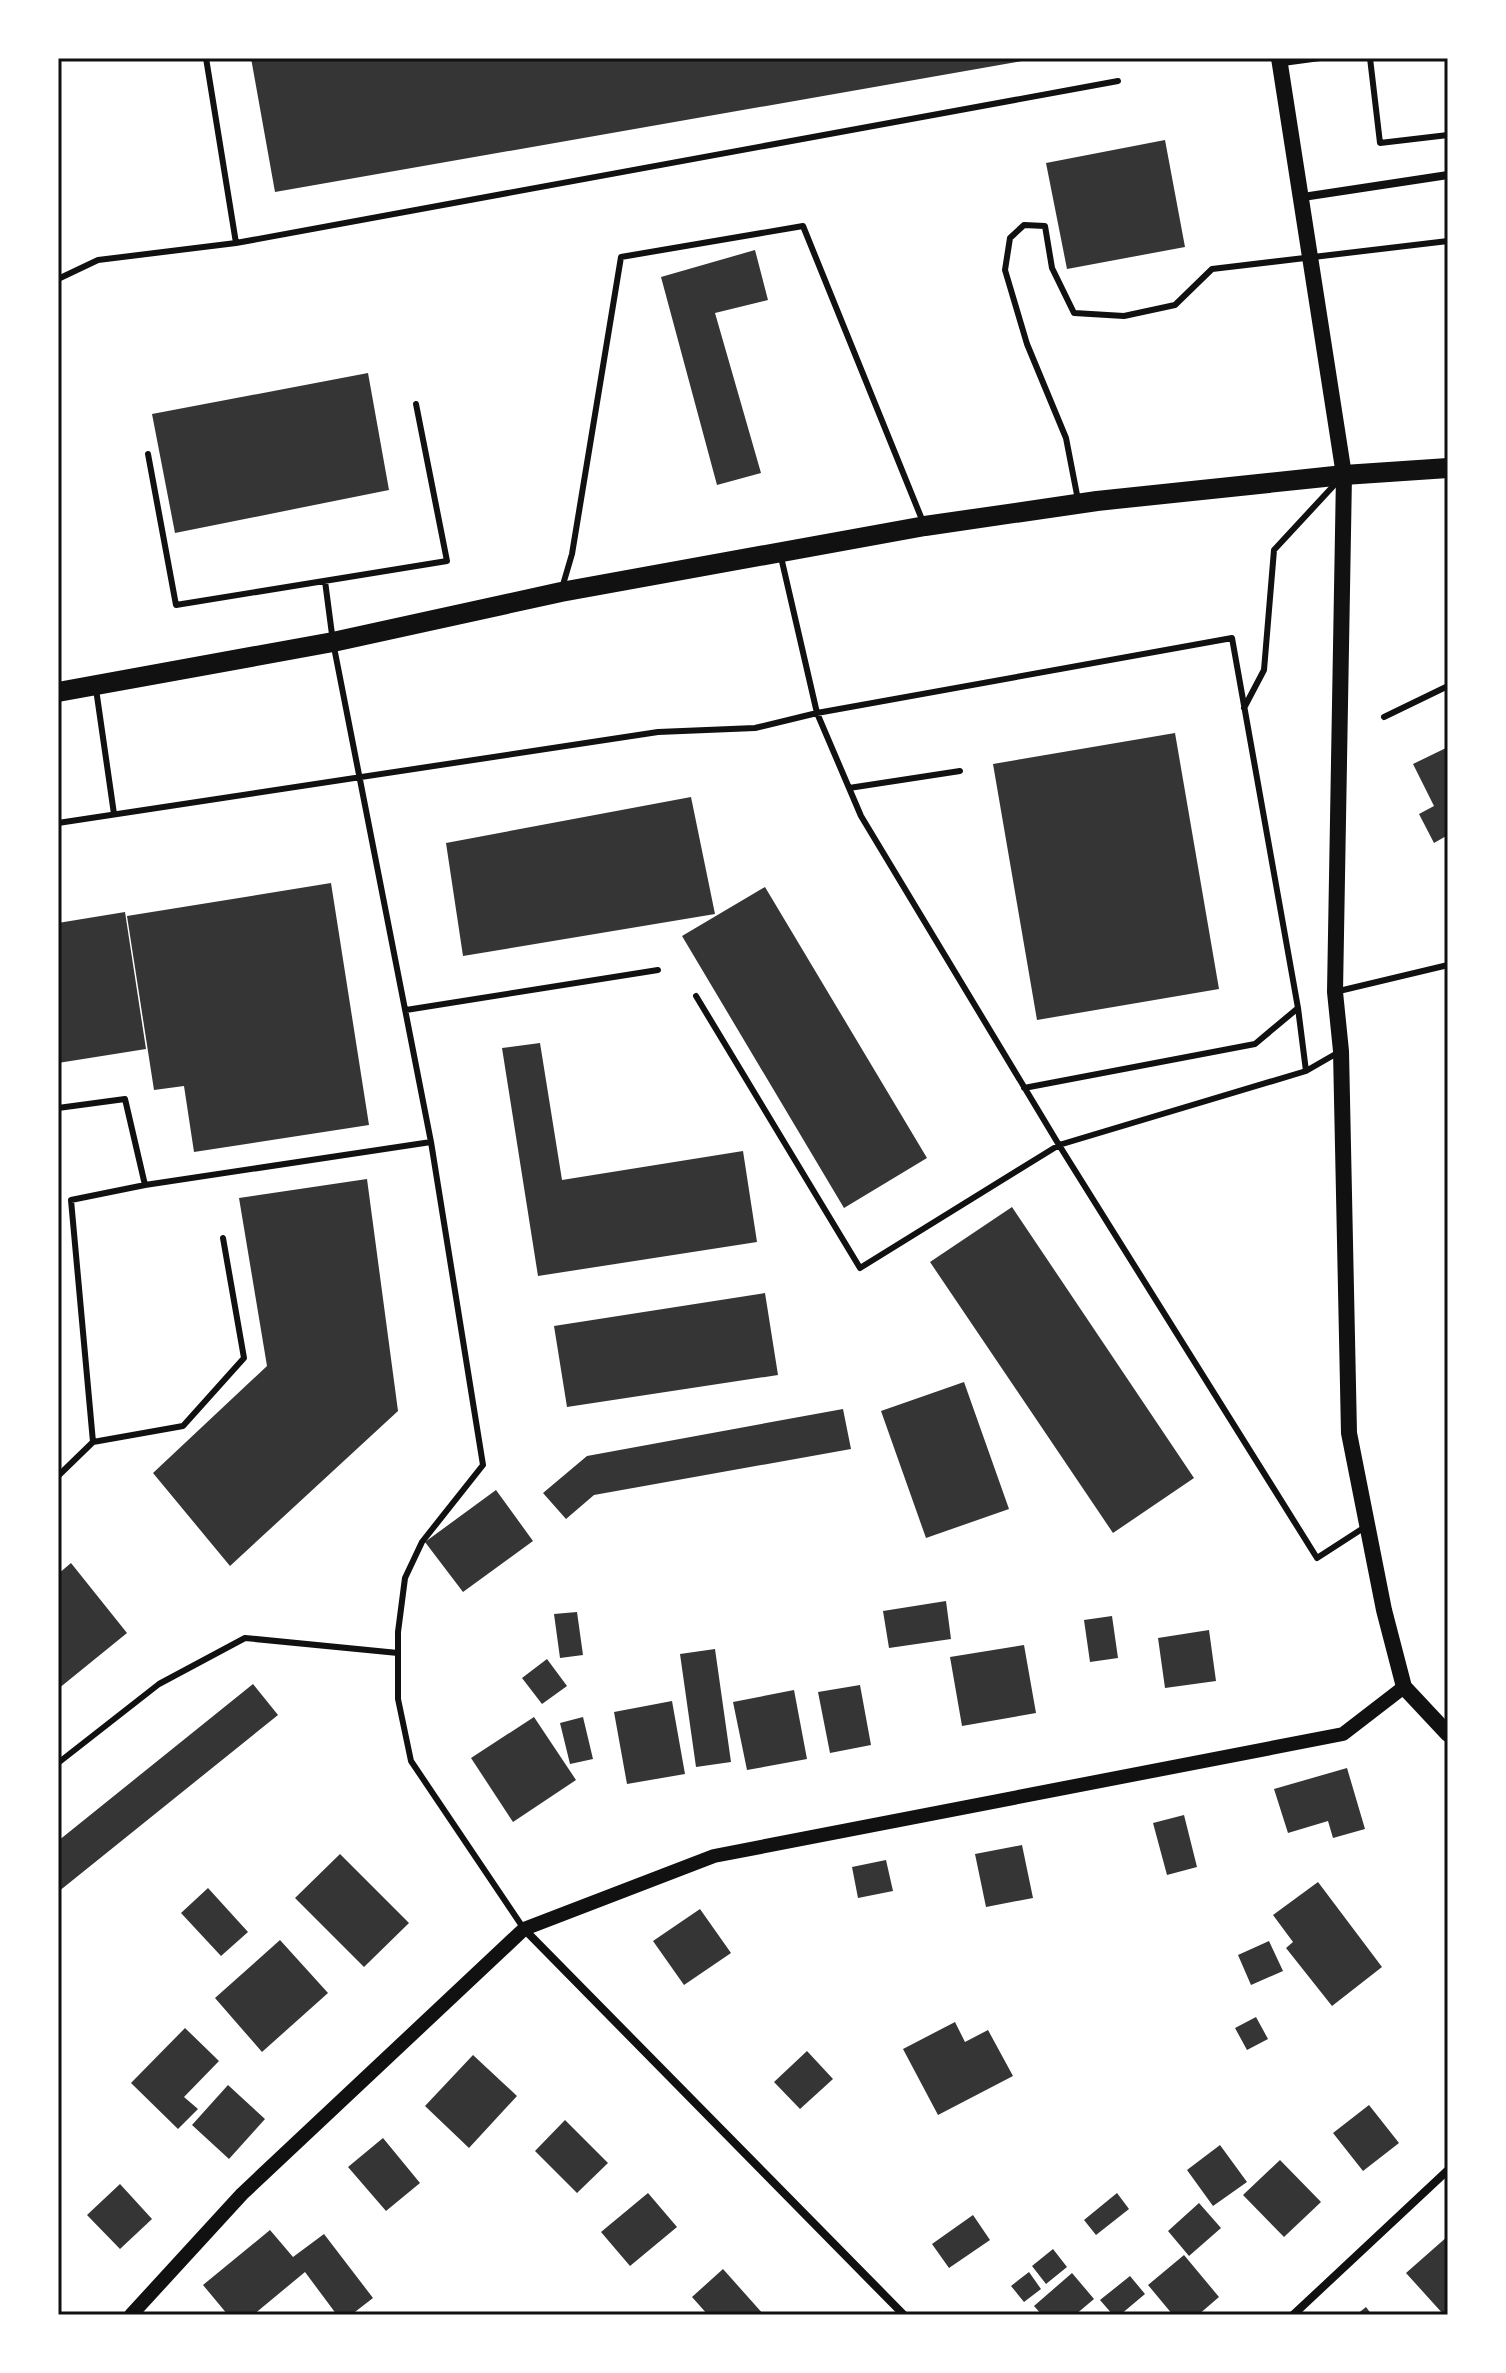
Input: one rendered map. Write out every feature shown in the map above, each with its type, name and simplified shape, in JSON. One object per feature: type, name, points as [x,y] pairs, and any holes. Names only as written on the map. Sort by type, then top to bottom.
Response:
[{"type":"main road","points":[[1279,60],[1303,197],[1344,475],[1335,992],[1341,1051],[1349,1433],[1384,1610],[1404,1687],[1448,1734]]},
{"type":"main road","points":[[58,692],[333,642],[561,592],[925,526],[1078,504],[1344,475],[1448,468]]},
{"type":"street","points":[[1303,197],[1448,175]]},
{"type":"street","points":[[131,2315],[242,2194],[524,1929],[714,1856],[1343,1734],[1404,1687]]},
{"type":"street","points":[[524,1929],[904,2315]]},
{"type":"street","points":[[1293,2315],[1448,2170]]},
{"type":"lane","points":[[206,58],[236,243]]},
{"type":"lane","points":[[1279,60],[1320,58]]},
{"type":"lane","points":[[1370,58],[1380,143],[1448,135]]},
{"type":"lane","points":[[58,279],[98,260],[236,243],[1118,81]]},
{"type":"lane","points":[[1078,504],[1066,438],[1027,344],[1005,270],[1010,238],[1024,225],[1045,226],[1052,268],[1074,313],[1124,316],[1175,305],[1212,269],[1448,240]]},
{"type":"lane","points":[[561,592],[572,554],[621,257],[803,226],[925,526]]},
{"type":"lane","points":[[148,454],[176,605],[447,561],[416,404]]},
{"type":"lane","points":[[1244,708],[1264,670],[1274,550],[1344,475]]},
{"type":"lane","points":[[780,553],[817,713],[861,816],[1024,1088],[1317,1558],[1368,1525]]},
{"type":"lane","points":[[325,581],[333,642],[431,1142],[483,1465],[422,1542],[405,1578],[398,1653],[398,1699],[411,1761],[524,1929]]},
{"type":"lane","points":[[58,823],[658,732],[755,728],[817,713],[1232,638],[1298,1008],[1306,1071]]},
{"type":"lane","points":[[95,685],[114,814]]},
{"type":"lane","points":[[1384,717],[1448,686]]},
{"type":"lane","points":[[849,788],[960,771]]},
{"type":"lane","points":[[1335,992],[1448,965]]},
{"type":"lane","points":[[406,1010],[658,970]]},
{"type":"lane","points":[[696,996],[860,1268],[1059,1145],[1306,1071],[1341,1051]]},
{"type":"lane","points":[[1024,1088],[1255,1044],[1298,1008]]},
{"type":"lane","points":[[58,1108],[125,1099],[145,1185]]},
{"type":"lane","points":[[93,1442],[71,1200],[145,1185],[431,1142]]},
{"type":"lane","points":[[58,1476],[93,1442],[183,1426],[244,1358],[223,1238]]},
{"type":"lane","points":[[58,1763],[159,1684],[245,1638],[398,1653]]},
{"type":"building","points":[[251,58],[1028,58],[1028,60],[275,192]]},
{"type":"building","points":[[1165,140],[1185,247],[1067,269],[1046,163]]},
{"type":"building","points":[[755,250],[768,300],[715,313],[761,473],[717,485],[661,277]]},
{"type":"building","points":[[368,373],[389,490],[175,533],[152,414]]},
{"type":"building","points":[[1175,733],[1219,989],[1037,1020],[993,764]]},
{"type":"building","points":[[1448,747],[1448,835],[1434,843],[1419,814],[1434,806],[1413,764]]},
{"type":"building","points":[[691,797],[715,914],[463,956],[446,843]]},
{"type":"building","points":[[331,883],[369,1125],[194,1152],[184,1086],[154,1090],[127,916]]},
{"type":"building","points":[[765,887],[927,1158],[844,1208],[682,936]]},
{"type":"building","points":[[125,912],[146,1049],[58,1063],[58,923]]},
{"type":"building","points":[[540,1043],[562,1180],[743,1151],[757,1242],[538,1276],[502,1048]]},
{"type":"building","points":[[367,1179],[398,1411],[230,1566],[153,1473],[267,1366],[239,1198]]},
{"type":"building","points":[[1012,1207],[1194,1478],[1113,1533],[930,1262]]},
{"type":"building","points":[[765,1293],[778,1375],[567,1407],[554,1326]]},
{"type":"building","points":[[964,1382],[1009,1509],[926,1538],[881,1411]]},
{"type":"building","points":[[843,1409],[851,1449],[594,1495],[566,1519],[543,1493],[587,1456]]},
{"type":"building","points":[[496,1490],[533,1541],[463,1592],[425,1542]]},
{"type":"building","points":[[71,1563],[127,1633],[58,1689],[58,1574]]},
{"type":"building","points":[[946,1601],[951,1639],[889,1648],[883,1611]]},
{"type":"building","points":[[577,1612],[583,1655],[560,1658],[554,1614]]},
{"type":"building","points":[[1112,1616],[1118,1658],[1090,1662],[1084,1620]]},
{"type":"building","points":[[1209,1630],[1216,1681],[1165,1688],[1158,1638]]},
{"type":"building","points":[[1024,1645],[1036,1713],[962,1726],[950,1657]]},
{"type":"building","points":[[715,1649],[731,1762],[696,1767],[680,1654]]},
{"type":"building","points":[[547,1659],[567,1686],[542,1704],[522,1678]]},
{"type":"building","points":[[253,1684],[278,1715],[58,1892],[58,1841]]},
{"type":"building","points":[[860,1685],[871,1745],[830,1753],[818,1692]]},
{"type":"building","points":[[794,1690],[807,1759],[747,1770],[733,1702]]},
{"type":"building","points":[[672,1701],[685,1774],[627,1784],[614,1712]]},
{"type":"building","points":[[534,1717],[576,1780],[513,1822],[471,1758]]},
{"type":"building","points":[[583,1717],[593,1759],[570,1764],[560,1723]]},
{"type":"building","points":[[1347,1768],[1365,1829],[1333,1838],[1328,1821],[1288,1833],[1274,1789]]},
{"type":"building","points":[[1184,1815],[1197,1867],[1167,1875],[1153,1823]]},
{"type":"building","points":[[1022,1845],[1033,1898],[986,1907],[975,1854]]},
{"type":"building","points":[[340,1854],[409,1923],[364,1967],[295,1898]]},
{"type":"building","points":[[886,1860],[893,1891],[858,1898],[852,1867]]},
{"type":"building","points":[[1318,1882],[1382,1967],[1332,2006],[1286,1948],[1293,1942],[1273,1915]]},
{"type":"building","points":[[208,1888],[248,1932],[221,1956],[181,1913]]},
{"type":"building","points":[[700,1909],[731,1953],[684,1985],[653,1941]]},
{"type":"building","points":[[280,1940],[328,1993],[262,2052],[215,1998]]},
{"type":"building","points":[[1269,1941],[1283,1971],[1251,1985],[1238,1955]]},
{"type":"building","points":[[1256,2017],[1268,2039],[1247,2050],[1235,2028]]},
{"type":"building","points":[[955,2022],[965,2042],[988,2030],[1013,2076],[938,2115],[903,2049]]},
{"type":"building","points":[[185,2028],[219,2061],[184,2097],[198,2109],[178,2129],[131,2083]]},
{"type":"building","points":[[807,2051],[833,2079],[800,2109],[774,2082]]},
{"type":"building","points":[[473,2055],[517,2096],[469,2148],[425,2106]]},
{"type":"building","points":[[228,2085],[265,2119],[229,2159],[192,2125]]},
{"type":"building","points":[[1369,2105],[1399,2143],[1363,2171],[1333,2133]]},
{"type":"building","points":[[565,2120],[608,2163],[577,2193],[535,2151]]},
{"type":"building","points":[[383,2138],[420,2183],[386,2211],[348,2167]]},
{"type":"building","points":[[1220,2145],[1247,2182],[1213,2206],[1187,2170]]},
{"type":"building","points":[[1280,2160],[1321,2202],[1284,2237],[1243,2195]]},
{"type":"building","points":[[120,2184],[152,2219],[120,2249],[87,2215]]},
{"type":"building","points":[[648,2193],[677,2227],[630,2266],[601,2232]]},
{"type":"building","points":[[1117,2193],[1129,2209],[1096,2235],[1084,2220]]},
{"type":"building","points":[[1199,2203],[1221,2228],[1189,2256],[1168,2231]]},
{"type":"building","points":[[973,2215],[990,2240],[949,2268],[932,2244]]},
{"type":"building","points":[[270,2230],[293,2257],[324,2234],[373,2298],[351,2315],[337,2315],[305,2272],[253,2315],[228,2315],[203,2285]]},
{"type":"building","points":[[1448,2236],[1448,2315],[1444,2315],[1406,2273]]},
{"type":"building","points":[[1053,2249],[1067,2267],[1046,2284],[1032,2266]]},
{"type":"building","points":[[1184,2255],[1219,2297],[1198,2315],[1173,2315],[1148,2285]]},
{"type":"building","points":[[723,2269],[764,2315],[708,2315],[692,2297]]},
{"type":"building","points":[[1029,2272],[1041,2289],[1024,2302],[1011,2286]]},
{"type":"building","points":[[1072,2273],[1094,2299],[1075,2315],[1042,2315],[1034,2306]]},
{"type":"building","points":[[1130,2276],[1145,2294],[1120,2315],[1113,2315],[1100,2300]]},
{"type":"building","points":[[1366,2307],[1372,2315],[1356,2315]]}]
